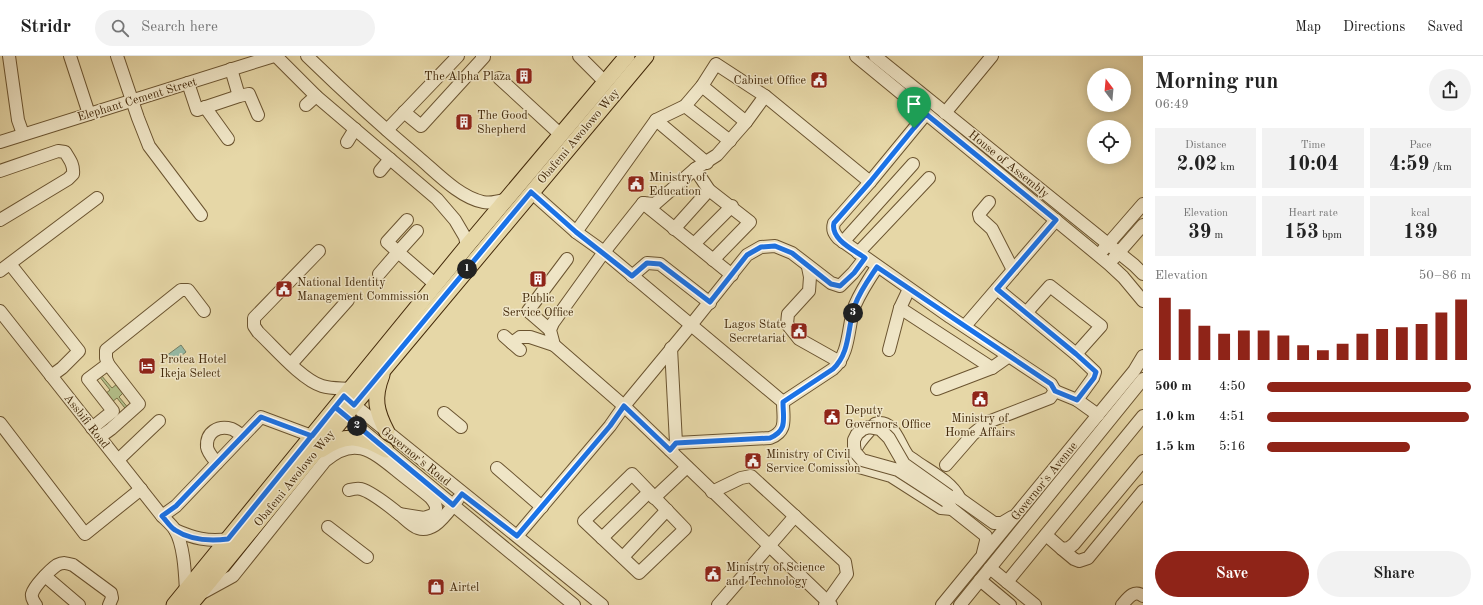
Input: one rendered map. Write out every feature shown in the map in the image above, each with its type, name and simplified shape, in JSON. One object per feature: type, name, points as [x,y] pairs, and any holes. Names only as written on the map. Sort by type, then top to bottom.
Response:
[{"type":"main road","name":"Obafemi Awolowo Way","points":[[174,605],[191,597],[214,577],[311,458],[345,403],[436,285],[627,56]]},
{"type":"main road","name":"Obafemi Awolowo Way","points":[[191,597],[228,539],[312,436],[345,403],[384,370],[646,56]]},
{"type":"main road","points":[[384,370],[377,389],[376,402],[379,417],[387,432]]},
{"type":"main road","points":[[311,458],[326,446],[347,437],[371,441],[386,450]]},
{"type":"street","points":[[9,56],[18,120],[23,134]]},
{"type":"street","points":[[70,56],[89,114]]},
{"type":"street","points":[[117,56],[149,146],[201,215]]},
{"type":"street","points":[[275,56],[316,96],[437,199],[455,220],[465,237],[468,246]]},
{"type":"street","name":"Elephant Cement Street","points":[[0,142],[275,56]]},
{"type":"street","points":[[307,56],[368,115],[456,188],[472,199],[484,203],[492,203],[507,199]]},
{"type":"street","points":[[386,130],[458,56]]},
{"type":"street","points":[[404,112],[422,126],[484,57],[482,56]]},
{"type":"street","points":[[579,56],[605,82]]},
{"type":"street","name":"House of Assembly","points":[[856,56],[1109,264],[1123,277],[1143,301]]},
{"type":"street","name":"House of Assembly","points":[[875,56],[1119,252],[1143,274]]},
{"type":"street","points":[[945,113],[992,56]]},
{"type":"street","points":[[576,232],[656,120],[685,106],[702,86],[716,64],[765,96],[870,182]]},
{"type":"street","points":[[232,69],[239,96]]},
{"type":"street","points":[[499,78],[561,135]]},
{"type":"street","points":[[188,83],[197,110],[249,94],[258,115]]},
{"type":"street","points":[[702,86],[746,122]]},
{"type":"street","points":[[306,105],[316,96]]},
{"type":"street","points":[[643,203],[656,204],[695,170],[717,155],[746,122],[765,96]]},
{"type":"street","points":[[685,106],[730,141]]},
{"type":"street","points":[[205,107],[228,139]]},
{"type":"street","points":[[926,114],[834,223],[834,233],[843,242],[877,267],[1051,384],[1055,391],[1077,400],[1098,415]]},
{"type":"street","points":[[656,120],[707,163]]},
{"type":"street","points":[[347,142],[355,129]]},
{"type":"street","points":[[0,171],[58,151],[65,152],[73,165],[74,170],[73,174],[68,179],[0,220]]},
{"type":"street","points":[[380,171],[390,159]]},
{"type":"street","points":[[843,242],[913,164]]},
{"type":"street","points":[[416,180],[428,166]]},
{"type":"street","points":[[695,170],[710,190],[732,206],[750,222],[713,260]]},
{"type":"street","points":[[517,536],[610,426],[624,406],[671,348],[691,326],[747,255],[761,247],[775,246],[792,253],[831,284],[840,286],[854,273],[862,255],[929,178]]},
{"type":"street","points":[[674,229],[710,190]]},
{"type":"street","points":[[531,192],[576,232],[604,252],[783,402]]},
{"type":"street","points":[[0,271],[97,198]]},
{"type":"street","points":[[989,202],[979,214],[980,218],[992,229],[1013,270]]},
{"type":"street","points":[[643,203],[732,275]]},
{"type":"street","points":[[550,330],[553,323],[604,252],[643,203]]},
{"type":"street","points":[[1098,255],[1143,204]]},
{"type":"street","points":[[694,244],[732,206]]},
{"type":"street","points":[[407,220],[387,242],[436,285]]},
{"type":"street","points":[[965,326],[1056,220]]},
{"type":"street","points":[[1086,226],[1107,231],[1124,225]]},
{"type":"street","points":[[1109,264],[1143,225]]},
{"type":"street","points":[[379,274],[417,231]]},
{"type":"street","points":[[319,251],[254,318],[254,326],[258,332],[291,364],[317,384],[334,389],[345,403]]},
{"type":"street","points":[[554,345],[550,330],[528,311],[567,259]]},
{"type":"street","points":[[632,276],[647,263],[660,264],[710,302]]},
{"type":"street","points":[[10,264],[79,351],[62,368],[51,376]]},
{"type":"street","points":[[808,266],[810,276],[809,291],[788,314],[787,324],[799,339],[840,362]]},
{"type":"street","points":[[783,402],[833,369],[840,362],[844,355],[855,307],[860,295],[877,267]]},
{"type":"street","points":[[1026,313],[1050,286],[1101,326],[1076,354]]},
{"type":"street","points":[[889,350],[900,308],[909,289]]},
{"type":"street","points":[[997,289],[1096,372],[1094,378],[1077,400]]},
{"type":"street","points":[[92,428],[140,404],[108,364],[106,350],[181,290],[188,290],[204,311]]},
{"type":"street","points":[[291,364],[348,300]]},
{"type":"street","points":[[900,308],[992,368]]},
{"type":"street","name":"Assbifi Road","points":[[0,311],[162,516],[175,530]]},
{"type":"street","points":[[512,343],[520,337],[530,337],[554,345],[673,447],[687,467],[712,492],[769,545],[828,604],[847,574],[846,562],[751,476],[741,478],[712,492]]},
{"type":"street","points":[[671,348],[673,447]]},
{"type":"street","points":[[937,389],[992,368],[1009,356]]},
{"type":"street","name":"Governor's Avenue","points":[[942,605],[1134,371],[1143,356]]},
{"type":"street","points":[[108,364],[88,379],[117,416]]},
{"type":"street","name":"Governor's Avenue","points":[[960,605],[1143,379]]},
{"type":"street","points":[[946,465],[973,434],[988,422],[1050,398],[1055,391]]},
{"type":"street","points":[[673,447],[770,438],[778,435],[783,428],[783,402]]},
{"type":"street","name":"Governor's Road","points":[[345,403],[387,432],[462,494],[517,536],[602,605]]},
{"type":"street","name":"Governor's Road","points":[[345,403],[386,450],[574,605]]},
{"type":"street","points":[[444,412],[461,427]]},
{"type":"street","points":[[100,437],[117,416]]},
{"type":"street","points":[[1007,582],[1143,416]]},
{"type":"street","points":[[162,516],[176,506],[261,417],[312,436]]},
{"type":"street","points":[[118,460],[158,421]]},
{"type":"street","points":[[0,423],[85,534],[141,489]]},
{"type":"street","points":[[982,556],[986,536],[952,501],[904,464],[889,438],[880,429],[869,427],[863,429],[857,434],[854,440],[855,452],[862,460],[898,470],[952,501],[994,524],[1002,523],[1016,515]]},
{"type":"street","points":[[217,463],[207,448],[210,434],[216,428],[224,428],[232,429],[243,436]]},
{"type":"street","points":[[175,530],[180,542],[191,597],[233,576],[325,462],[332,455],[340,451],[356,448],[370,451],[435,502],[436,508],[433,515],[424,518],[399,514]]},
{"type":"street","points":[[1062,549],[1069,548],[1074,544],[1143,461]]},
{"type":"street","points":[[602,538],[651,495],[687,467]]},
{"type":"street","points":[[497,468],[542,506]]},
{"type":"street","points":[[632,474],[667,510],[685,529],[639,572],[584,521],[632,474]]},
{"type":"street","points":[[349,490],[361,489],[368,492],[399,514],[414,527],[426,528],[432,527],[440,521],[462,494]]},
{"type":"street","points":[[1046,536],[1074,559],[1079,561],[1088,558],[1143,490]]},
{"type":"street","points":[[623,557],[667,510]]},
{"type":"street","points":[[718,605],[795,516]]},
{"type":"street","points":[[328,527],[367,557]]},
{"type":"street","points":[[175,530],[191,537],[201,539],[216,541],[228,539]]},
{"type":"street","points":[[36,605],[32,600],[32,593],[45,576],[58,565],[65,563],[73,565],[111,593],[112,598],[109,605]]},
{"type":"street","points":[[990,568],[1035,605]]},
{"type":"street","points":[[45,576],[79,605]]},
{"type":"street","points":[[980,580],[1010,605]]},
{"type":"street","points":[[1122,605],[1134,593],[1143,596]]},
{"type":"green space","points":[[101,375],[112,388],[117,384],[124,392],[119,397],[130,410],[128,412],[117,398],[112,402],[105,394],[110,390],[99,376]]},
{"type":"shaded area","points":[[181,345],[186,352],[172,363],[166,356]]},
{"type":"place","name":"The Alpha Plaza","points":[[524,76]]},
{"type":"place","name":"Cabinet Office","points":[[819,80]]},
{"type":"place","name":"The Good Shepherd","points":[[464,122]]},
{"type":"place","name":"Ministry of Education","points":[[636,184]]},
{"type":"place","name":"Public Service Office","points":[[538,279]]},
{"type":"place","name":"National Identity Management Commission","points":[[284,289]]},
{"type":"place","name":"Lagos State Secretariat","points":[[799,331]]},
{"type":"place","name":"Protea Hotel Ikeja Select","points":[[147,366]]},
{"type":"place","name":"Ministry of Home Affairs","points":[[980,399]]},
{"type":"place","name":"Deputy Governors Office","points":[[832,417]]},
{"type":"place","name":"Ministry of Civil Service Comission","points":[[753,461]]},
{"type":"place","name":"Ministry of Science and Technology","points":[[713,574]]},
{"type":"place","name":"Airtel","points":[[436,587]]},
{"type":"route","points":[[914,128],[834,223],[834,233],[838,238],[865,258],[854,273],[840,286],[831,284],[792,253],[775,246],[761,247],[747,255],[710,302],[660,264],[647,263],[632,276],[604,252],[576,232],[559,215],[531,192],[354,405],[344,396],[331,412],[228,539],[216,541],[191,537],[175,530],[162,516],[176,506],[261,417],[274,423],[312,436],[331,412],[335,407],[453,505],[462,494],[517,536],[610,426],[624,406],[670,450],[676,443],[770,438],[778,435],[783,428],[783,402],[833,369],[840,362],[844,355],[855,307],[860,295],[877,267],[1051,384],[1055,391],[1077,400],[1094,378],[1096,372],[997,289],[1056,220],[926,114],[914,128]]}]
